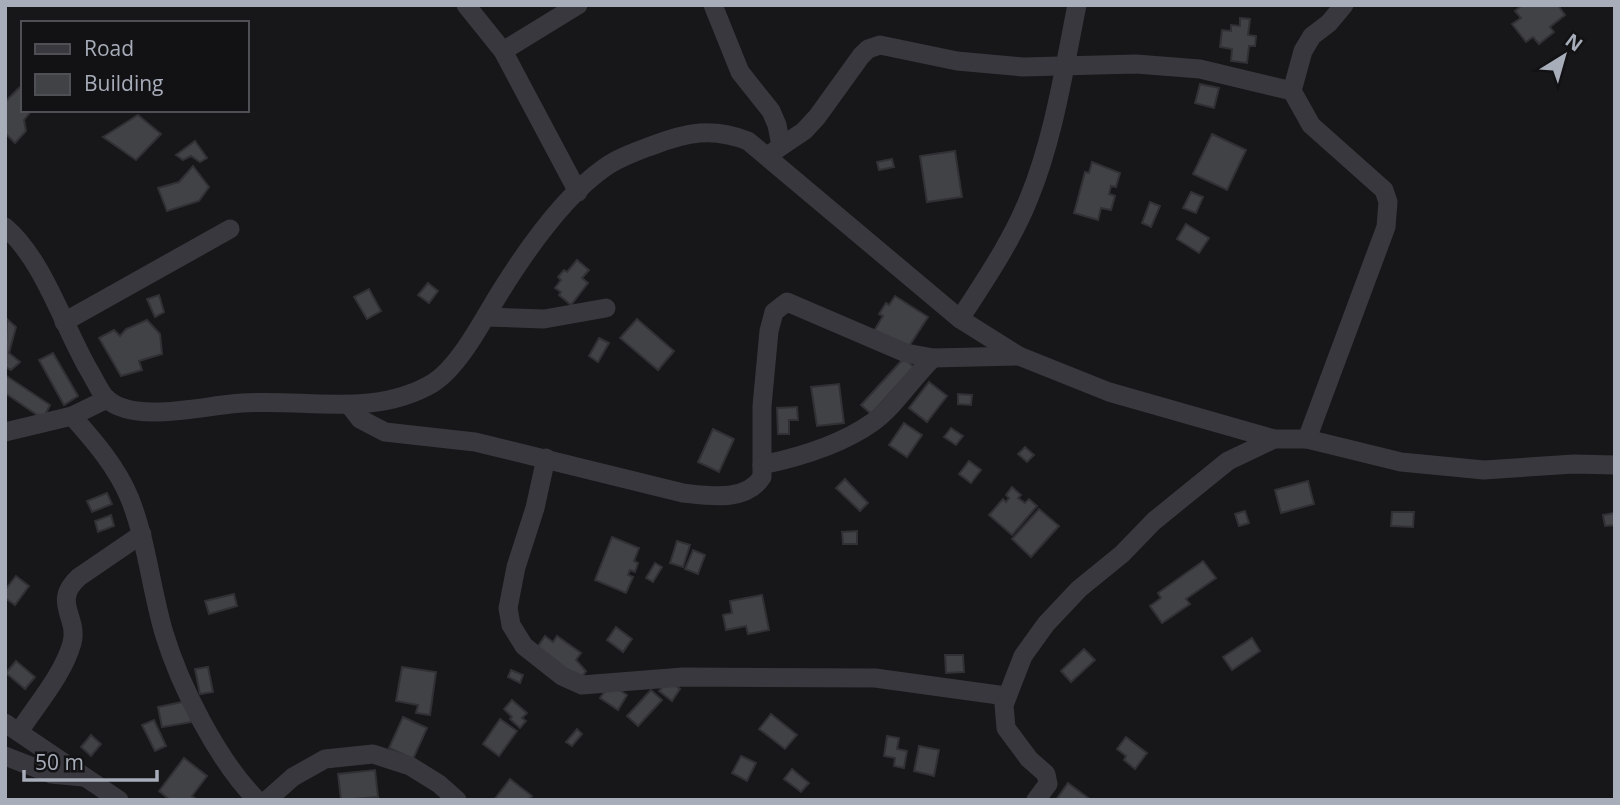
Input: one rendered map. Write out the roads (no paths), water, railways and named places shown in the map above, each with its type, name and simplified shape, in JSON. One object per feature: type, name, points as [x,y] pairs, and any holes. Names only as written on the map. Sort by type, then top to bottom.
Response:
[{"type":"street","points":[[466,5],[503,51],[578,191]]},
{"type":"street","points":[[503,51],[578,5]]},
{"type":"street","points":[[713,5],[740,72],[771,111],[777,125],[774,151]]},
{"type":"street","points":[[960,319],[996,263],[1029,199],[1045,152],[1077,5]]},
{"type":"street","points":[[1307,439],[1385,228],[1388,202],[1384,190],[1311,125],[1292,91],[1303,51],[1312,36],[1329,23],[1344,5]]},
{"type":"street","points":[[774,151],[804,131],[861,56],[868,49],[880,44],[957,61],[1023,67],[1136,64],[1200,69],[1292,91]]},
{"type":"street","points":[[5,227],[13,233],[40,273],[82,359],[107,399],[120,406],[142,412],[272,401],[350,406],[396,397],[436,381],[456,360],[487,317],[545,228],[578,191],[604,168],[662,142],[694,133],[727,132],[774,151],[960,319],[1019,356],[1109,392],[1274,439],[1307,439],[1401,462],[1484,470],[1574,464],[1615,465]]},
{"type":"street","points":[[64,322],[230,229]]},
{"type":"street","points":[[350,406],[360,419],[385,432],[475,442],[660,488],[707,495],[739,494],[755,488],[762,477],[762,396],[769,331],[774,312],[782,304],[787,302],[906,353],[933,358],[1019,356]]},
{"type":"street","points":[[487,317],[544,319],[606,308]]},
{"type":"street","points":[[762,465],[809,453],[874,422],[933,358]]},
{"type":"street","points":[[5,432],[72,416],[107,399]]},
{"type":"street","points":[[72,416],[114,468],[129,497],[142,534],[164,633],[177,668],[206,728],[240,783],[257,800]]},
{"type":"street","points":[[1036,800],[1048,784],[1046,774],[1029,759],[1006,728],[1006,696],[1023,656],[1046,624],[1079,589],[1122,554],[1154,521],[1228,461],[1274,439]]},
{"type":"street","points":[[546,458],[535,508],[516,567],[508,608],[511,625],[524,646],[562,676],[582,685],[683,677],[875,678],[1006,696]]},
{"type":"street","points":[[119,800],[12,728],[60,671],[72,644],[73,629],[66,610],[70,585],[142,534]]},
{"type":"street","points":[[267,800],[293,777],[326,760],[373,754],[410,766],[439,783],[457,800]]},
{"type":"street","points":[[5,756],[51,774],[85,777]]}]
